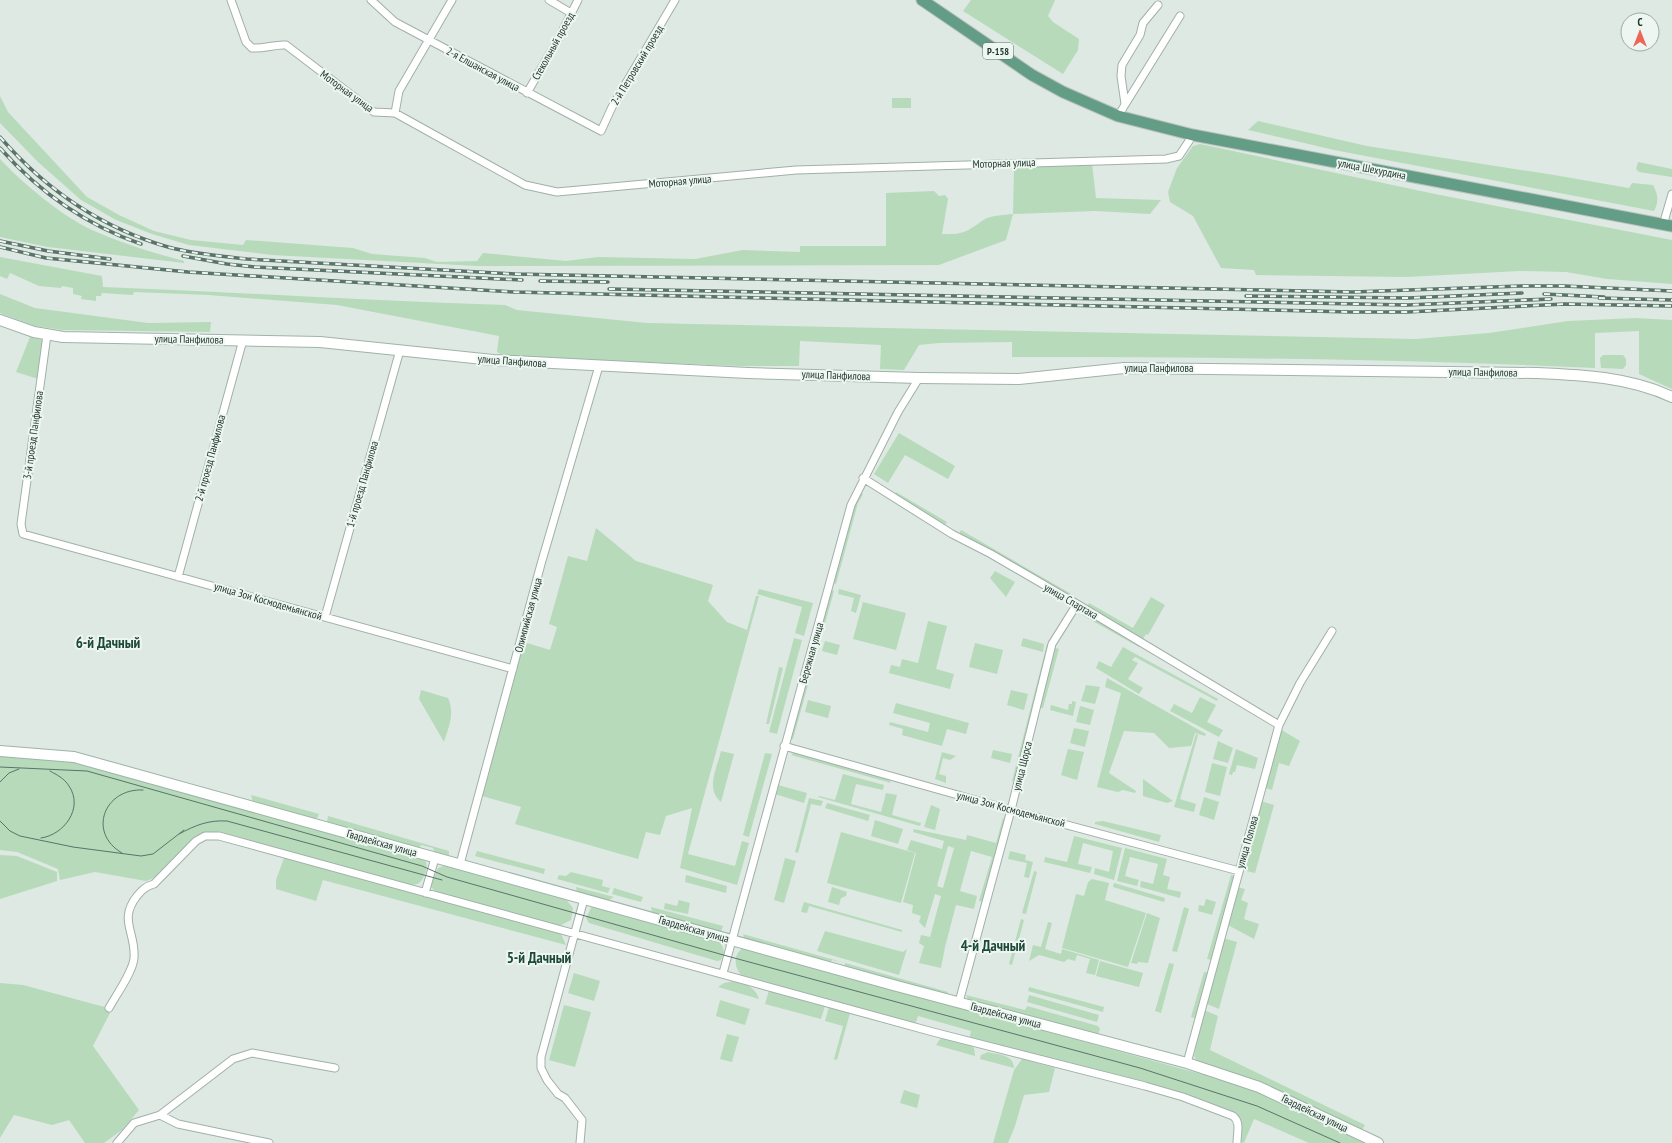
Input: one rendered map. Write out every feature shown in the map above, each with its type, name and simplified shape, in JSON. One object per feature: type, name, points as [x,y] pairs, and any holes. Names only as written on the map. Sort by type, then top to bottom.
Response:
[{"type":"main road","name":"улица Шехурдина","points":[[922,0],[1032,75],[1076,98],[1118,116],[1193,135],[1668,226]]},
{"type":"main road","name":"улица Панфилова","points":[[0,320],[47,335],[78,337],[320,342],[493,360],[748,373],[919,378],[1019,379],[1124,368],[1577,374],[1615,379],[1672,397]]},
{"type":"main road","name":"Гвардейская улица","points":[[0,751],[74,757],[732,940],[1187,1064],[1259,1087],[1376,1143]]},
{"type":"street","name":"Моторная улица","points":[[231,0],[246,42],[252,48],[268,48],[277,44],[286,45],[374,112],[395,113],[525,185],[557,192],[796,170],[1166,159],[1179,156],[1193,135]]},
{"type":"street","name":"2-я Елшанская улица","points":[[371,0],[395,22],[600,131]]},
{"type":"street","points":[[395,113],[399,91],[452,0]]},
{"type":"street","points":[[549,0],[571,13]]},
{"type":"street","name":"Стекольный проезд","points":[[527,92],[578,0]]},
{"type":"street","name":"2-й Петровский проезд","points":[[600,131],[612,107],[675,0]]},
{"type":"street","points":[[1125,104],[1121,76],[1122,65],[1140,35],[1143,23],[1158,5]]},
{"type":"street","points":[[1118,116],[1180,16]]},
{"type":"street","points":[[1668,226],[1672,194]]},
{"type":"street","name":"3-й проезд Панфилова","points":[[24,534],[21,524],[47,335]]},
{"type":"street","name":"2-й проезд Панфилова","points":[[178,577],[243,340]]},
{"type":"street","name":"1-й проезд Панфилова","points":[[325,617],[400,350]]},
{"type":"street","name":"Олимпийская улица","points":[[460,864],[513,669],[599,366]]},
{"type":"street","name":"Бережная улица","points":[[723,973],[851,505],[863,478],[898,412],[919,378]]},
{"type":"street","name":"улица Спартака","points":[[863,478],[952,534],[991,554],[1077,604],[1279,725]]},
{"type":"street","name":"улица Зои Космодемьянской","points":[[24,534],[513,669]]},
{"type":"street","name":"улица Щорса","points":[[959,1002],[1011,810],[1052,644],[1077,604]]},
{"type":"street","name":"улица Попова","points":[[1187,1064],[1279,725],[1300,683],[1332,631]]},
{"type":"street","name":"улица Зои Космодемьянской","points":[[784,746],[1011,810],[1239,871]]},
{"type":"street","points":[[109,1008],[132,966],[134,957],[127,913],[129,906],[146,886],[154,884],[196,841],[205,836],[219,836],[723,973],[932,1032],[1183,1097],[1237,1119],[1237,1143]]},
{"type":"street","points":[[425,892],[435,858]]},
{"type":"street","points":[[580,1143],[582,1120],[565,1098],[553,1089],[541,1068],[541,1057],[584,898]]},
{"type":"street","points":[[117,1143],[134,1123],[160,1115],[232,1059],[252,1053],[335,1068]]},
{"type":"street","points":[[160,1115],[178,1124],[269,1143]]},
{"type":"green space","points":[[971,0],[1055,0],[1048,16],[1053,22],[1079,39],[1078,50],[1063,74],[963,11]]},
{"type":"green space","points":[[0,96],[8,112],[87,197],[119,215],[154,231],[191,240],[243,245],[246,240],[353,248],[372,254],[425,258],[437,262],[477,261],[483,253],[566,261],[598,257],[695,259],[743,250],[800,252],[800,246],[886,246],[886,193],[934,191],[939,196],[945,195],[948,199],[942,234],[961,233],[985,219],[1013,214],[1006,240],[939,265],[477,266],[272,255],[189,245],[152,234],[116,220],[81,200],[38,162],[0,123]]},
{"type":"green space","points":[[892,98],[911,98],[911,108],[892,108]]},
{"type":"green space","points":[[1258,121],[1367,146],[1629,188],[1632,183],[1653,185],[1657,195],[1657,204],[1654,211],[1334,150],[1248,130]]},
{"type":"green space","points":[[1200,144],[1435,194],[1672,240],[1672,284],[1607,279],[1566,272],[1519,271],[1407,277],[1256,275],[1254,270],[1221,268],[1193,216],[1170,202],[1168,192],[1177,168],[1193,146]]},
{"type":"green space","points":[[0,159],[19,178],[43,198],[80,224],[114,239],[184,261],[184,263],[48,247],[0,237]]},
{"type":"green space","points":[[1638,162],[1672,169],[1672,177],[1639,172],[1636,169]]},
{"type":"green space","points":[[1092,164],[1096,198],[1161,200],[1150,214],[1095,211],[1013,214],[1014,167]]},
{"type":"green space","points":[[0,257],[102,276],[103,287],[505,305],[517,310],[647,323],[1416,339],[1489,333],[1568,321],[1636,318],[1672,320],[1672,389],[1639,374],[1639,331],[1595,333],[1595,368],[1449,362],[1303,359],[1012,357],[1012,342],[939,343],[919,345],[904,370],[880,369],[881,345],[800,341],[799,366],[740,366],[506,357],[497,352],[499,336],[337,305],[208,295],[134,292],[133,295],[102,293],[101,296],[96,296],[96,301],[81,299],[82,296],[73,294],[73,288],[62,286],[61,288],[39,286],[10,273],[7,279],[0,276]]},
{"type":"green space","points":[[0,294],[35,308],[148,323],[211,322],[210,332],[62,330],[35,326],[0,313]]},
{"type":"green space","points":[[30,337],[42,340],[44,344],[38,379],[16,372]]},
{"type":"green space","points":[[1603,355],[1623,355],[1626,359],[1626,365],[1623,369],[1601,368],[1600,358]]},
{"type":"green space","points":[[899,433],[955,466],[948,479],[905,455],[888,483],[874,474]]},
{"type":"green space","points":[[859,492],[863,494],[858,503],[836,584],[834,583],[853,507]]},
{"type":"green space","points":[[896,492],[947,522],[944,526],[894,496]]},
{"type":"green space","points":[[596,528],[636,561],[713,585],[708,601],[727,622],[747,630],[756,596],[759,596],[688,854],[735,866],[742,841],[749,843],[737,885],[680,868],[692,808],[666,816],[660,835],[646,832],[638,859],[515,824],[521,807],[482,796],[524,642],[550,650],[557,627],[549,624],[568,556],[587,561]]},
{"type":"green space","points":[[961,530],[1073,595],[1071,599],[959,534]]},
{"type":"green space","points":[[995,571],[1015,582],[1006,597],[990,578]]},
{"type":"green space","points":[[759,589],[813,603],[804,636],[795,633],[802,607],[757,594]]},
{"type":"green space","points":[[839,589],[861,595],[856,613],[851,611],[854,598],[838,594]]},
{"type":"green space","points":[[831,590],[834,591],[793,739],[788,738]]},
{"type":"green space","points":[[1151,597],[1165,605],[1148,635],[1146,634],[1143,639],[1087,607],[1089,603],[1133,628]]},
{"type":"green space","points":[[863,602],[906,613],[896,650],[853,639]]},
{"type":"green space","points":[[1084,613],[1141,645],[1139,647],[1082,615]]},
{"type":"green space","points":[[928,621],[947,626],[936,669],[954,674],[950,689],[889,673],[891,665],[900,667],[902,659],[918,663]]},
{"type":"green space","points":[[794,638],[802,640],[777,734],[769,732]]},
{"type":"green space","points":[[1023,638],[1044,644],[1043,652],[1021,646]]},
{"type":"green space","points":[[825,641],[840,645],[837,655],[822,651]]},
{"type":"green space","points":[[975,643],[1003,650],[997,674],[969,667]]},
{"type":"green space","points":[[1047,644],[1051,645],[1016,782],[1012,781]]},
{"type":"green space","points":[[1053,647],[1059,649],[1043,708],[1038,707]]},
{"type":"green space","points":[[1123,647],[1218,699],[1217,701],[1135,657],[1132,660],[1138,663],[1128,679],[1143,688],[1139,694],[1096,668],[1099,661],[1111,667]]},
{"type":"green space","points":[[779,667],[783,668],[769,724],[766,724]]},
{"type":"green space","points":[[1107,678],[1206,734],[1205,736],[1195,733],[1191,746],[1169,748],[1154,733],[1124,731],[1109,773],[1136,791],[1135,793],[1123,790],[1118,792],[1097,787],[1121,693],[1105,687]]},
{"type":"green space","points":[[1086,685],[1100,687],[1095,704],[1081,701]]},
{"type":"green space","points":[[421,690],[448,698],[451,714],[444,742],[419,699]]},
{"type":"green space","points":[[1011,690],[1028,694],[1024,710],[1007,705]]},
{"type":"green space","points":[[1200,697],[1216,705],[1207,722],[1223,730],[1219,737],[1170,711],[1174,704],[1192,713]]},
{"type":"green space","points":[[808,700],[831,706],[828,718],[805,712]]},
{"type":"green space","points":[[1072,701],[1076,702],[1073,716],[1050,710],[1051,705],[1068,710],[1069,704],[1072,704]]},
{"type":"green space","points":[[896,703],[969,723],[966,734],[947,729],[942,746],[902,735],[903,729],[889,725],[890,722],[928,732],[930,723],[893,713]]},
{"type":"green space","points":[[1080,706],[1094,710],[1090,725],[1076,722]]},
{"type":"green space","points":[[1074,728],[1089,731],[1085,747],[1070,743]]},
{"type":"green space","points":[[1280,729],[1300,741],[1289,766],[1279,763],[1272,790],[1265,788]]},
{"type":"green space","points":[[1196,734],[1198,735],[1180,799],[1196,804],[1194,812],[1174,807]]},
{"type":"green space","points":[[1218,741],[1233,748],[1228,763],[1213,759]]},
{"type":"green space","points":[[1068,749],[1084,752],[1077,780],[1061,775]]},
{"type":"green space","points":[[1236,749],[1258,758],[1255,769],[1237,765],[1235,772],[1233,772],[1232,775],[1229,774]]},
{"type":"green space","points":[[993,750],[1012,754],[1010,763],[991,758]]},
{"type":"green space","points":[[721,751],[734,754],[721,802],[716,797],[713,785],[715,771]]},
{"type":"green space","points":[[795,752],[888,778],[891,783],[791,755]]},
{"type":"green space","points":[[942,752],[956,756],[950,760],[943,758],[939,774],[946,776],[946,783],[935,779]]},
{"type":"green space","points":[[765,753],[772,754],[749,837],[743,835]]},
{"type":"green space","points":[[0,755],[71,761],[423,859],[426,862],[426,871],[424,877],[418,884],[410,885],[208,833],[199,836],[192,841],[164,871],[146,881],[95,872],[60,880],[58,869],[17,852],[0,850]]},
{"type":"green space","points":[[785,758],[778,785],[807,793],[804,803],[775,794],[764,838],[782,760]]},
{"type":"green space","points":[[1212,763],[1227,767],[1220,796],[1205,792]]},
{"type":"green space","points":[[843,774],[884,785],[883,790],[856,784],[851,804],[881,812],[886,793],[897,795],[892,815],[921,823],[920,826],[818,797],[835,800]]},
{"type":"green space","points":[[1143,779],[1173,801],[1167,803],[1143,796]]},
{"type":"green space","points":[[251,795],[319,814],[316,820],[253,803]]},
{"type":"green space","points":[[1204,797],[1219,802],[1214,820],[1199,815]]},
{"type":"green space","points":[[809,798],[823,801],[821,806],[811,804],[798,853],[795,852]]},
{"type":"green space","points":[[1261,801],[1274,805],[1255,873],[1242,870]]},
{"type":"green space","points":[[827,803],[870,815],[868,821],[825,808]]},
{"type":"green space","points":[[931,805],[940,809],[935,830],[924,827]]},
{"type":"green space","points":[[328,816],[449,851],[449,854],[447,857],[435,853],[433,848],[421,845],[419,848],[327,822]]},
{"type":"green space","points":[[1003,818],[1006,819],[983,902],[979,901],[992,857],[971,851],[960,891],[977,896],[974,909],[956,905],[941,968],[919,963],[924,946],[919,943],[921,935],[930,937],[941,896],[935,894],[925,928],[919,922],[921,916],[912,913],[913,905],[903,902],[916,853],[907,850],[911,840],[942,849],[944,841],[913,832],[914,829],[966,840],[967,835],[996,843]],"holes":[[[948,846],[954,848],[943,888],[937,886]]]},
{"type":"green space","points":[[875,820],[903,829],[898,844],[871,836]]},
{"type":"green space","points":[[1103,821],[1161,835],[1159,842],[1095,824],[1095,822]]},
{"type":"green space","points":[[841,832],[915,853],[901,903],[827,883]]},
{"type":"green space","points":[[1074,836],[1122,848],[1114,880],[1094,874],[1095,868],[1109,872],[1113,851],[1083,843],[1078,864],[1092,867],[1090,873],[1044,862],[1045,857],[1067,862]]},
{"type":"green space","points":[[1125,848],[1167,859],[1163,875],[1170,877],[1167,889],[1181,892],[1180,898],[1140,887],[1141,881],[1153,884],[1158,864],[1130,857],[1125,876],[1139,880],[1137,886],[1117,881]]},
{"type":"green space","points":[[477,851],[545,869],[544,874],[475,856]]},
{"type":"green space","points":[[1010,851],[1026,855],[1025,860],[1033,862],[1029,878],[1024,877],[1027,863],[1008,859]]},
{"type":"green space","points":[[0,855],[17,856],[57,872],[57,881],[0,899]]},
{"type":"green space","points":[[284,858],[556,932],[561,934],[566,945],[323,880],[316,901],[276,889],[276,880]]},
{"type":"green space","points":[[785,858],[796,861],[784,903],[774,900]]},
{"type":"green space","points":[[447,865],[565,898],[573,908],[571,920],[561,925],[554,925],[438,894],[430,886],[438,868]]},
{"type":"green space","points":[[1034,871],[1037,872],[1026,914],[1022,913]]},
{"type":"green space","points":[[571,872],[603,880],[602,886],[610,888],[608,893],[557,879],[559,875],[566,876]]},
{"type":"green space","points":[[686,875],[727,886],[726,893],[685,882]]},
{"type":"green space","points":[[1231,875],[1235,876],[1212,960],[1207,959]]},
{"type":"green space","points":[[1092,879],[1109,883],[1105,900],[1146,913],[1128,967],[1062,948],[1076,894],[1084,896],[1088,882]]},
{"type":"green space","points":[[1114,883],[1165,898],[1164,902],[1113,887]]},
{"type":"green space","points":[[576,887],[614,897],[607,901],[577,892]]},
{"type":"green space","points":[[832,887],[847,892],[846,896],[841,898],[839,905],[828,902]]},
{"type":"green space","points":[[1236,887],[1245,889],[1241,900],[1248,903],[1244,919],[1259,924],[1254,939],[1226,924]]},
{"type":"green space","points":[[614,888],[643,897],[641,902],[612,894]]},
{"type":"green space","points":[[1206,899],[1216,902],[1212,915],[1198,911],[1199,905],[1204,906]]},
{"type":"green space","points":[[679,900],[690,903],[688,914],[664,909],[665,903],[677,906]]},
{"type":"green space","points":[[804,902],[902,930],[902,932],[809,906],[807,913],[801,912]]},
{"type":"green space","points":[[592,906],[721,941],[724,952],[721,960],[717,961],[589,923],[586,918]]},
{"type":"green space","points":[[651,907],[723,926],[721,932],[652,913]]},
{"type":"green space","points":[[1184,907],[1189,909],[1177,952],[1172,951]]},
{"type":"green space","points":[[1147,913],[1160,918],[1148,963],[1131,963]]},
{"type":"green space","points":[[1021,919],[1024,920],[1012,965],[1009,964]]},
{"type":"green space","points":[[1048,922],[1052,923],[1045,949],[1061,954],[1062,949],[1099,960],[1095,975],[1086,973],[1090,959],[1077,955],[1075,961],[1068,959],[1064,962],[1039,955],[1029,961],[1033,945],[1041,947]]},
{"type":"green space","points":[[825,931],[903,952],[907,949],[899,975],[817,951]]},
{"type":"green space","points":[[743,934],[948,992],[946,997],[844,969],[845,963],[832,960],[830,964],[745,940]]},
{"type":"green space","points":[[1223,938],[1237,942],[1219,1009],[1207,1004]]},
{"type":"green space","points":[[743,948],[1230,1082],[1258,1091],[1364,1140],[1366,1143],[1309,1143],[1254,1119],[1244,1143],[1239,1141],[1241,1122],[1234,1113],[969,1040],[971,1031],[918,1016],[915,1025],[741,975],[736,965],[736,957]]},
{"type":"green space","points":[[1100,961],[1143,973],[1139,987],[1096,976]]},
{"type":"green space","points":[[1169,963],[1174,964],[1161,1013],[1155,1011]]},
{"type":"green space","points":[[1204,972],[1209,973],[1197,1019],[1191,1017]]},
{"type":"green space","points":[[574,973],[600,981],[594,1001],[568,993]]},
{"type":"green space","points":[[734,981],[752,988],[759,999],[718,987],[724,983]]},
{"type":"green space","points":[[0,983],[23,985],[112,1009],[93,1046],[139,1110],[122,1130],[104,1143],[85,1143],[69,1120],[52,1125],[14,1115],[0,1138]]},
{"type":"green space","points":[[1029,987],[1104,1007],[1103,1012],[1028,991]]},
{"type":"green space","points":[[769,990],[825,1006],[821,1019],[765,1004]]},
{"type":"green space","points":[[966,995],[1025,1010],[1027,1006],[1098,1026],[1100,1029],[1097,1037],[969,1002]]},
{"type":"green space","points":[[1029,995],[1099,1015],[1097,1022],[1027,1002]]},
{"type":"green space","points":[[720,1000],[750,1009],[745,1025],[716,1016]]},
{"type":"green space","points":[[564,1005],[591,1012],[575,1067],[549,1060]]},
{"type":"green space","points":[[829,1007],[850,1013],[837,1060],[834,1059],[843,1026],[825,1021]]},
{"type":"green space","points":[[1204,1010],[1218,1016],[1210,1050],[1365,1125],[1361,1131],[1252,1080],[1230,1072],[1212,1069],[1202,1065],[1194,1056]]},
{"type":"green space","points":[[727,1034],[739,1037],[732,1062],[720,1059]]},
{"type":"green space","points":[[943,1038],[971,1045],[974,1048],[975,1056],[936,1045],[940,1039]]},
{"type":"green space","points":[[988,1052],[1005,1056],[1011,1060],[1014,1068],[980,1059],[981,1055]]},
{"type":"green space","points":[[1022,1059],[1055,1068],[1049,1092],[1024,1095],[1015,1126],[1008,1143],[993,1143],[1014,1070]]},
{"type":"green space","points":[[904,1090],[920,1095],[917,1108],[900,1103]]},
{"type":"tram line","points":[[0,767],[87,771],[422,866],[447,877],[727,956],[1140,1068],[1257,1106],[1340,1143]]},
{"type":"tram line","points":[[0,782],[9,773],[19,769]]},
{"type":"tram line","points":[[41,838],[57,832],[64,826],[73,811],[73,794],[69,786],[60,777],[50,771]]},
{"type":"tram line","points":[[122,853],[111,844],[105,834],[103,824],[105,813],[110,804],[118,796],[129,791],[143,790]]},
{"type":"tram line","points":[[0,821],[10,831],[20,836],[73,847],[141,856],[153,854],[184,830]]},
{"type":"tram line","points":[[179,834],[202,824],[214,821],[227,821],[442,880]]},
{"type":"railway","points":[[0,137],[17,156],[56,190],[98,218],[120,229],[168,247],[247,259],[515,274],[1353,292],[1521,286],[1564,286],[1672,291]]},
{"type":"railway","points":[[0,148],[30,178],[64,205],[101,227],[141,244]]},
{"type":"railway","points":[[0,241],[48,251],[110,259]]},
{"type":"railway","points":[[0,247],[46,258],[188,272],[514,292],[1351,312],[1407,312],[1565,304],[1672,306]]},
{"type":"railway","points":[[183,256],[227,264],[255,267],[522,280]]},
{"type":"railway","points":[[540,281],[608,282]]},
{"type":"railway","points":[[609,289],[1407,305],[1551,299]]},
{"type":"railway","points":[[1246,296],[1408,298],[1522,293]]},
{"type":"railway","points":[[1544,294],[1604,297]]},
{"type":"railway","points":[[1599,298],[1672,300]]},
{"type":"district","name":"6-й Дачный","points":[[108,643]]},
{"type":"district","name":"4-й Дачный","points":[[993,946]]},
{"type":"district","name":"5-й Дачный","points":[[539,958]]}]
